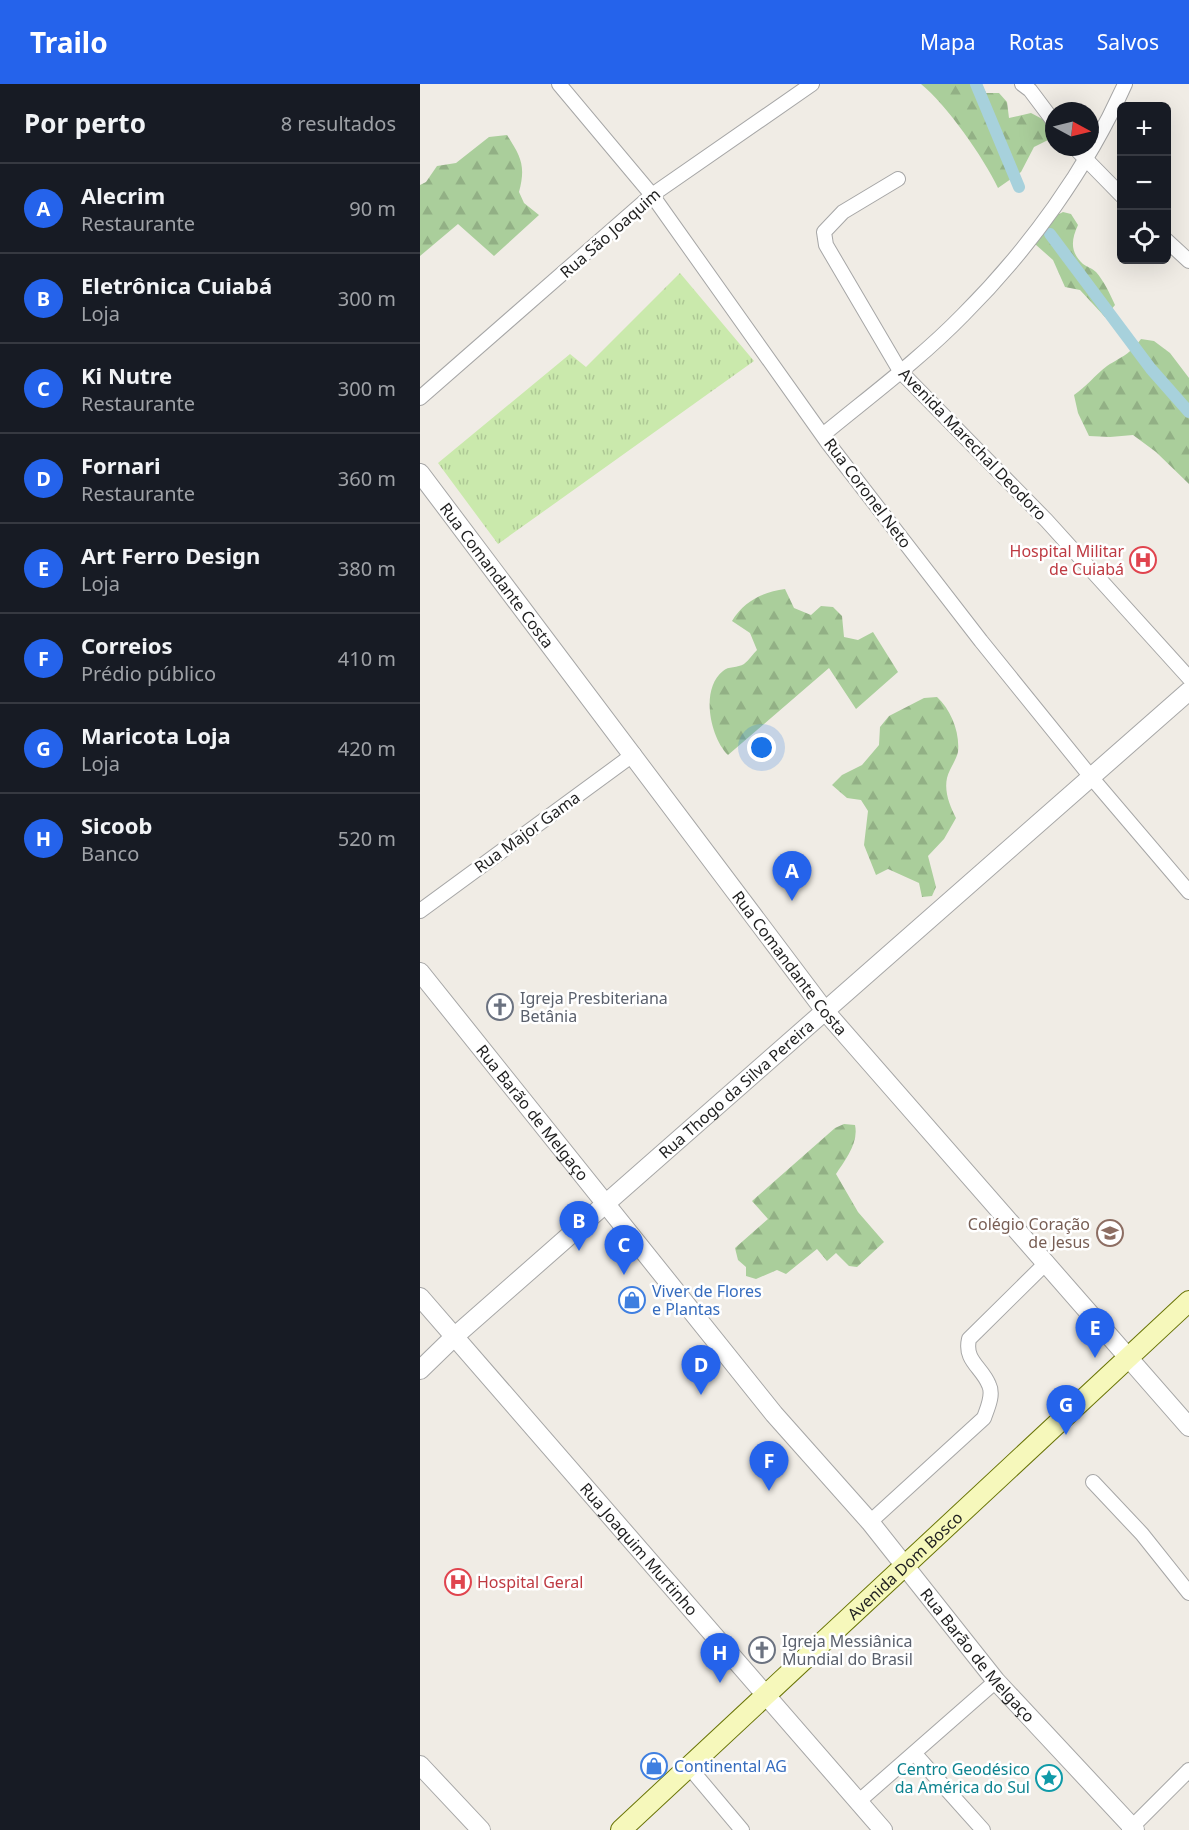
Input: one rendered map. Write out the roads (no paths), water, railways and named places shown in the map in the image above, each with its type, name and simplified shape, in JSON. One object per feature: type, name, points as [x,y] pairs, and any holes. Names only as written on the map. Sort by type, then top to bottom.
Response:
[{"type":"main road","name":"Avenida Dom Bosco","points":[[621,1830],[1189,1300]]},
{"type":"street","name":"Rua Coronel Neto","points":[[559,84],[652,195],[824,434],[981,641],[1091,777],[1189,892]]},
{"type":"street","name":"Rua São Joaquim","points":[[420,398],[652,195],[812,84]]},
{"type":"street","points":[[1022,84],[1030,90],[1045,110]]},
{"type":"street","points":[[824,434],[963,316],[1017,255],[1086,162],[1125,84]]},
{"type":"street","points":[[1081,156],[1117,191]]},
{"type":"street","name":"Avenida Marechal Deodoro","points":[[898,179],[843,212],[824,232],[832,255],[900,371],[1047,521],[1189,678]]},
{"type":"street","points":[[1171,244],[1189,261]]},
{"type":"street","name":"Rua Comandante Costa","points":[[420,473],[634,754],[825,1011],[1189,1427]]},
{"type":"street","name":"Rua Thogo da Silva Pereira","points":[[420,1370],[454,1337],[1189,691]]},
{"type":"street","name":"Rua Major Gama","points":[[420,910],[634,754]]},
{"type":"street","name":"Rua Barão de Melgaço","points":[[420,972],[774,1414],[870,1522],[996,1681],[1132,1829]]},
{"type":"street","points":[[870,1522],[984,1418],[990,1402],[990,1386],[968,1356],[969,1339],[1047,1262]]},
{"type":"street","name":"Rua Joaquim Murtinho","points":[[420,1297],[883,1830]]},
{"type":"street","points":[[1093,1482],[1142,1534],[1189,1593]]},
{"type":"street","points":[[858,1802],[996,1681]]},
{"type":"street","points":[[915,1754],[983,1830]]},
{"type":"street","points":[[420,1766],[481,1830]]},
{"type":"street","points":[[688,1767],[742,1830]]},
{"type":"street","points":[[1132,1829],[1189,1770]]},
{"type":"waterway","points":[[976,84],[1019,187]]},
{"type":"waterway","points":[[1050,234],[1151,369],[1189,412]]},
{"type":"place","name":"Hospital Militar de Cuiabá","points":[[1143,560]]},
{"type":"place","name":"Alecrim","points":[[792,901]]},
{"type":"place","name":"Igreja Presbiteriana Betânia","points":[[500,1007]]},
{"type":"place","name":"Colégio Coração de Jesus","points":[[1110,1233]]},
{"type":"place","name":"Eletrônica Cuiabá","points":[[579,1251]]},
{"type":"place","name":"Ki Nutre","points":[[624,1275]]},
{"type":"place","name":"Viver de Flores e Plantas","points":[[632,1300]]},
{"type":"place","name":"Art Ferro Design","points":[[1095,1358]]},
{"type":"place","name":"Fornari","points":[[701,1395]]},
{"type":"place","name":"Maricota Loja","points":[[1066,1435]]},
{"type":"place","name":"Correios","points":[[769,1491]]},
{"type":"place","name":"Hospital Geral","points":[[458,1582]]},
{"type":"place","name":"Igreja Messiânica Mundial do Brasil","points":[[762,1650]]},
{"type":"place","name":"Sicoob","points":[[720,1683]]},
{"type":"place","name":"Continental AG","points":[[654,1766]]},
{"type":"place","name":"Centro Geodésico da América do Sul","points":[[1049,1778]]}]
